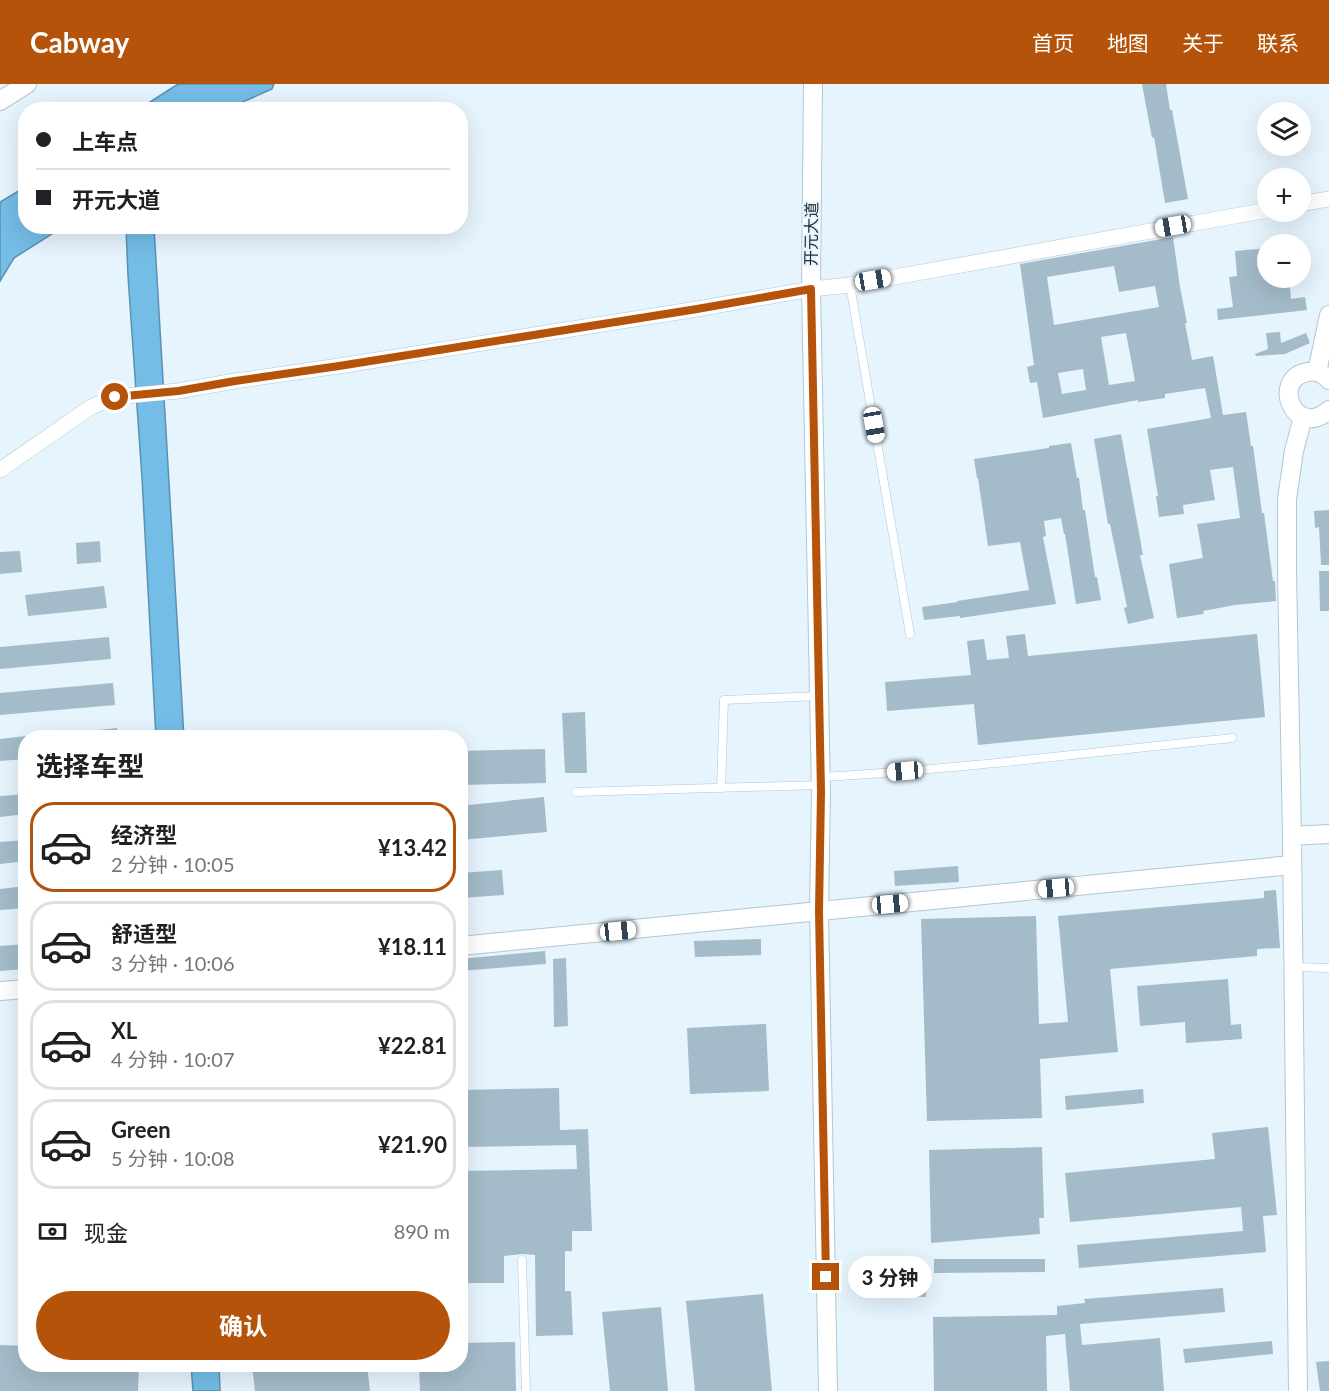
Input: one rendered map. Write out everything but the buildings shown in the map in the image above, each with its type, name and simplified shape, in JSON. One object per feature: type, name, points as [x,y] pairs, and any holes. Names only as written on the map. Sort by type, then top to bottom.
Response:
[{"type":"street","points":[[0,101],[27,84]]},
{"type":"street","name":"开元大道","points":[[813,84],[811,289],[828,1391]]},
{"type":"street","points":[[1311,202],[1329,199]]},
{"type":"street","points":[[0,470],[91,407],[115,397],[178,391],[686,311],[811,289],[850,285],[1257,212]]},
{"type":"street","points":[[1329,315],[1323,376],[1307,372],[1298,376],[1288,389],[1290,406],[1303,417],[1321,417],[1329,410]]},
{"type":"street","points":[[1298,1391],[1287,498],[1294,451],[1303,417]]},
{"type":"street","points":[[1292,836],[1329,834]]},
{"type":"street","points":[[468,945],[1292,865]]},
{"type":"street","points":[[0,991],[18,990]]},
{"type":"lane","points":[[850,285],[910,634]]},
{"type":"lane","points":[[721,788],[724,700],[819,696]]},
{"type":"lane","points":[[576,792],[721,788],[820,781],[866,774],[1232,738]]},
{"type":"lane","points":[[1293,966],[1329,968]]},
{"type":"lane","points":[[522,1260],[526,1391]]},
{"type":"water","points":[[178,84],[274,84],[272,89],[243,102],[150,102]]},
{"type":"water","points":[[18,191],[18,234],[52,234],[14,258],[0,281],[0,202]]},
{"type":"water","points":[[126,234],[154,234],[184,730],[156,730]]},
{"type":"water","points":[[192,1372],[219,1372],[220,1391],[193,1391]]},
{"type":"route","points":[[115,397],[178,391],[811,289],[821,792],[819,911],[826,1277]]}]
